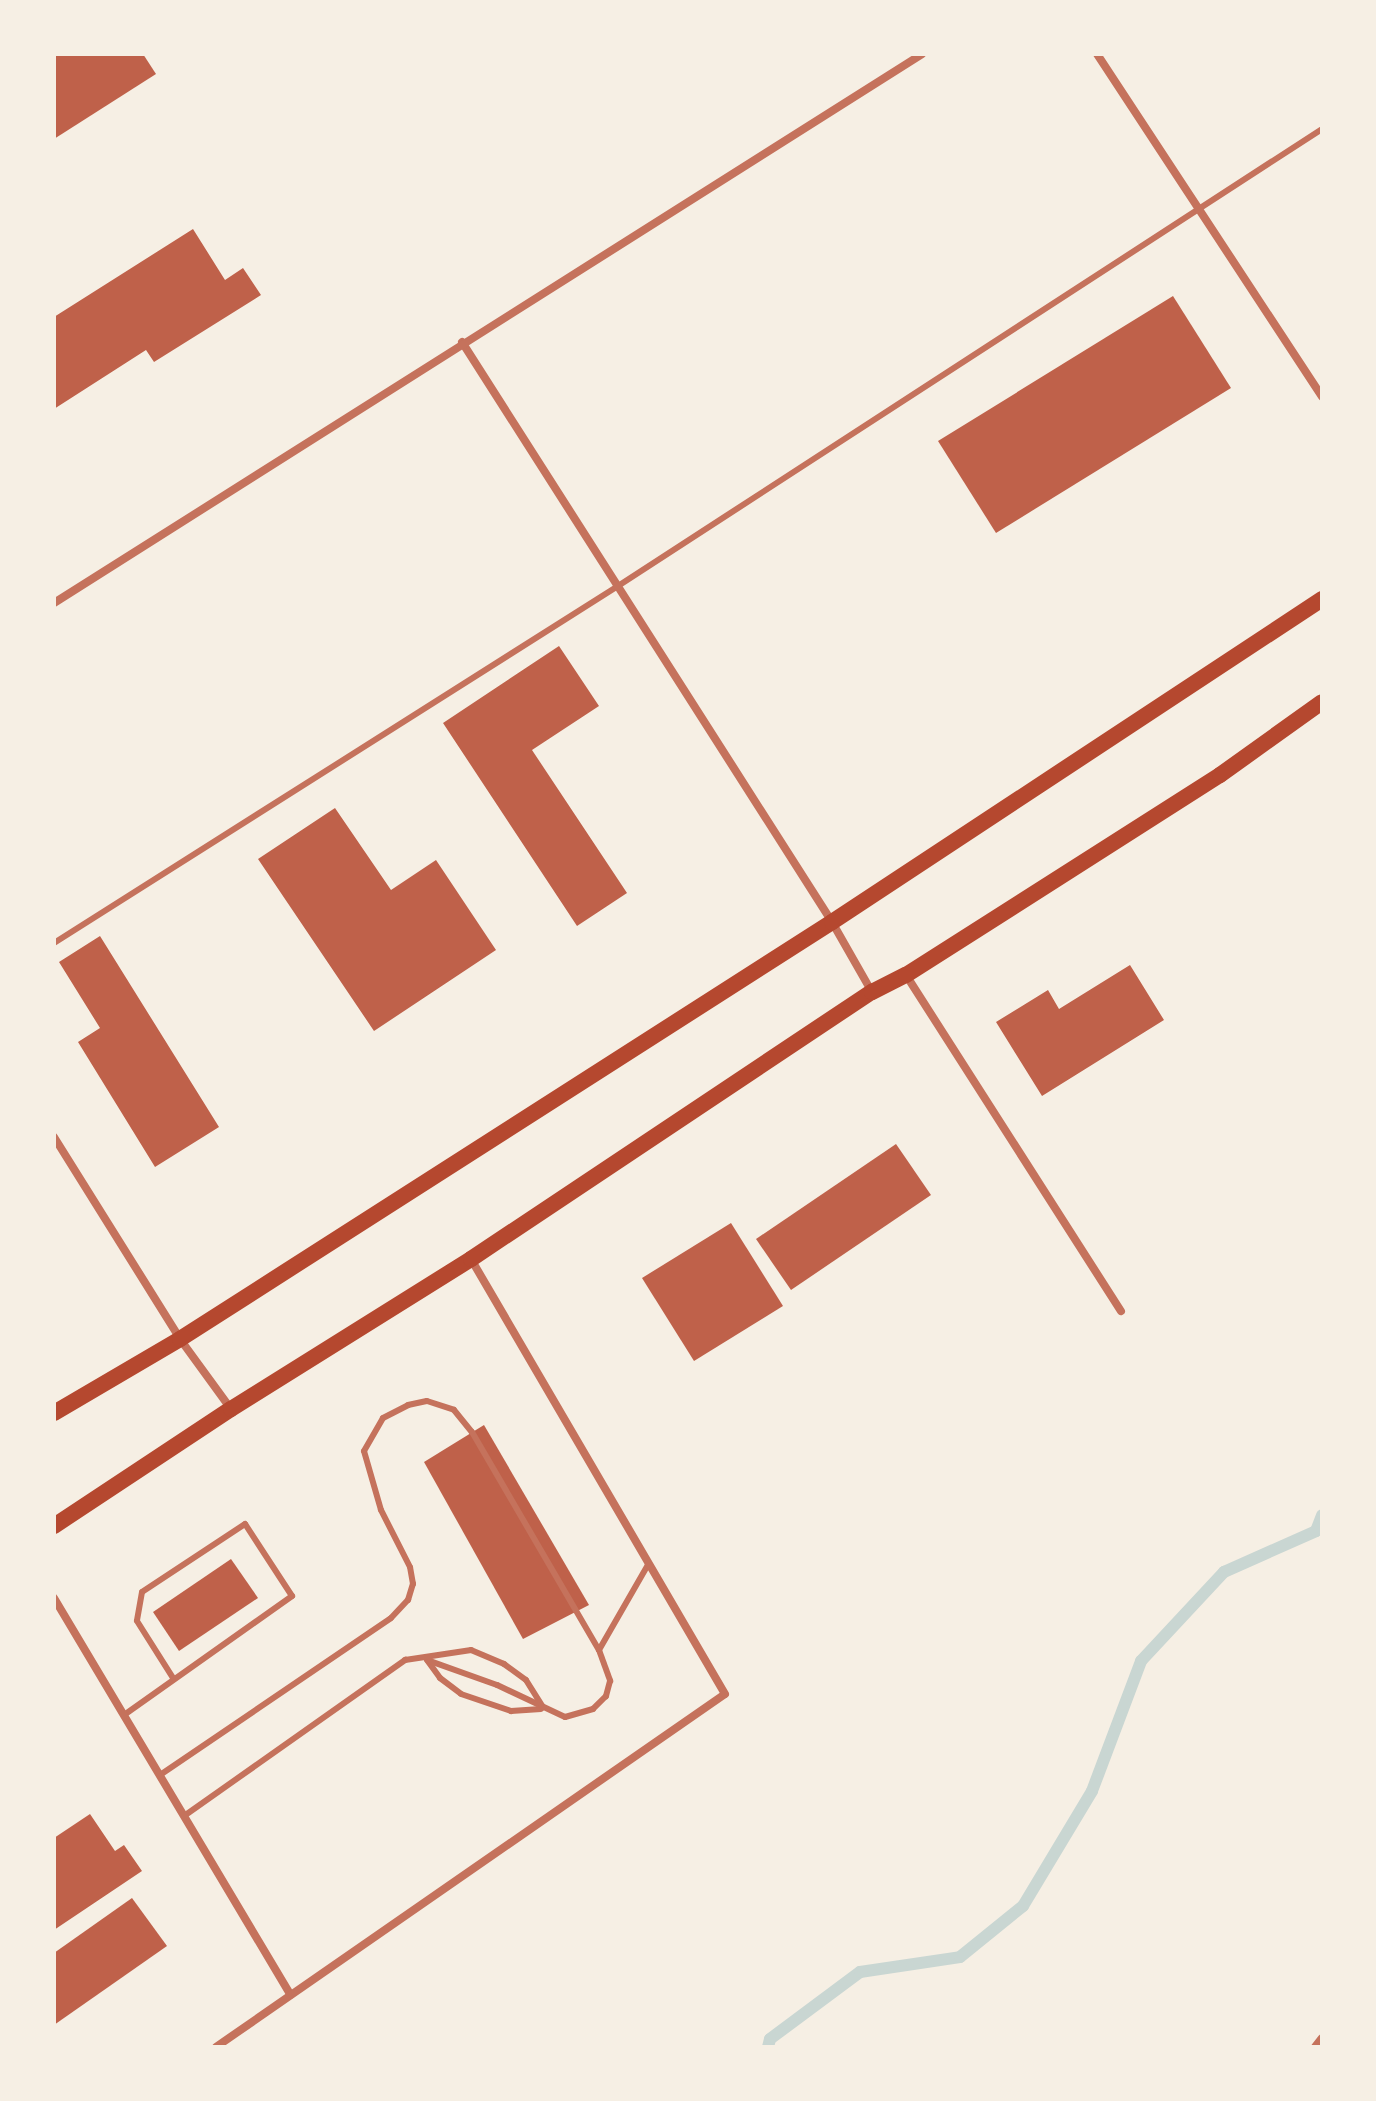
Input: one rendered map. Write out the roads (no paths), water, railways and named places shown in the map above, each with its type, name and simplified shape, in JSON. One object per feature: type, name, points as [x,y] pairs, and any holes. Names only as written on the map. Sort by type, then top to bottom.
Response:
[{"type":"main road","points":[[54,1413],[180,1339],[832,922],[1322,599]]},
{"type":"main road","points":[[54,1526],[231,1409],[471,1259],[872,992],[906,975],[1220,775],[1322,702]]},
{"type":"street","points":[[54,603],[462,342],[922,54]]},
{"type":"street","points":[[1097,54],[1322,397]]},
{"type":"street","points":[[462,342],[832,922],[872,992]]},
{"type":"street","points":[[906,975],[1121,1311]]},
{"type":"street","points":[[54,1137],[180,1339],[231,1409]]},
{"type":"street","points":[[216,2047],[725,1694],[471,1259]]},
{"type":"street","points":[[54,1598],[291,1995]]},
{"type":"street","points":[[1315,2047],[1322,2038]]},
{"type":"lane","points":[[54,943],[618,586],[1322,129]]},
{"type":"lane","points":[[160,1775],[391,1618],[408,1600],[413,1584],[410,1567],[381,1510],[364,1451],[383,1418],[408,1405],[427,1401],[454,1410],[472,1432],[599,1650],[610,1681],[606,1696],[593,1709],[565,1717],[482,1679],[427,1660],[405,1660],[184,1816]]},
{"type":"lane","points":[[124,1715],[292,1596],[245,1524],[142,1592],[137,1621],[173,1678]]},
{"type":"lane","points":[[599,1650],[649,1563]]},
{"type":"lane","points":[[427,1660],[453,1651],[471,1650],[504,1664],[526,1680],[545,1709]]},
{"type":"lane","points":[[427,1660],[440,1678],[461,1694],[511,1711],[545,1709]]},
{"type":"waterway","points":[[768,2047],[770,2039],[860,1972],[960,1957],[1023,1906],[1092,1791],[1141,1661],[1224,1572],[1316,1531],[1322,1515]]}]
